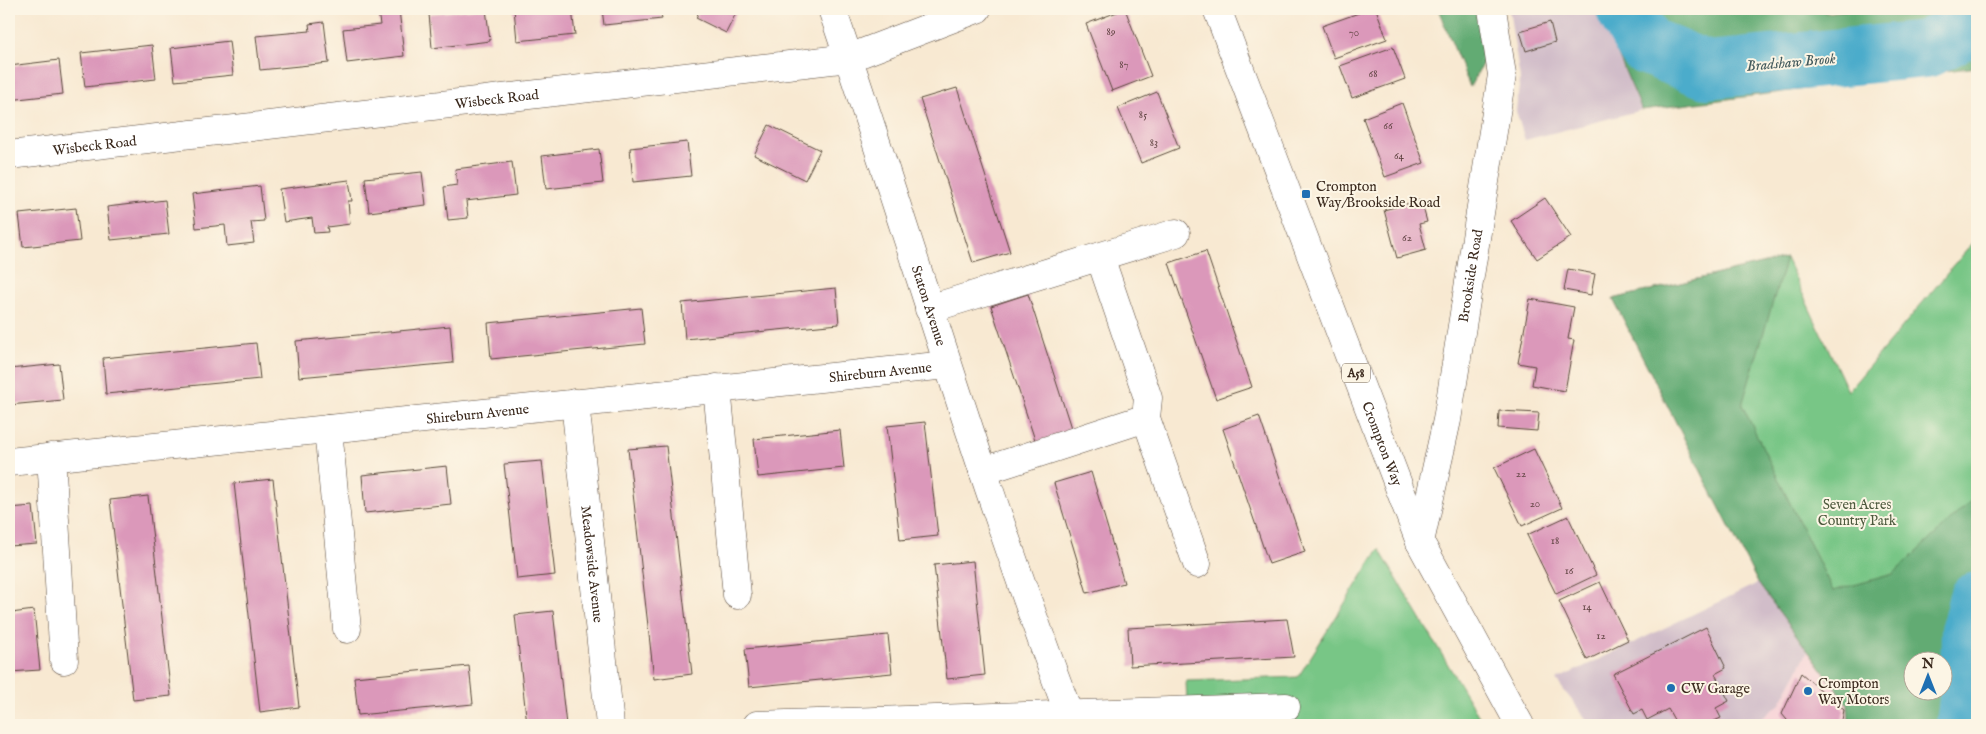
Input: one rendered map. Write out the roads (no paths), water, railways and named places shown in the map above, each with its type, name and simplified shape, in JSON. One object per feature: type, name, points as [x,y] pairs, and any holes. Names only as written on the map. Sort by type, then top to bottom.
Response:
[{"type":"main road","name":"Staton Avenue","points":[[832,9],[947,365],[1031,614],[1069,714]]},
{"type":"main road","name":"Wisbeck Road","points":[[9,155],[849,58],[977,9]]},
{"type":"main road","name":"Crompton Way","points":[[1217,9],[1420,542],[1518,724]]},
{"type":"main road","name":"Brookside Road","points":[[1420,542],[1447,420],[1502,76],[1492,9]]},
{"type":"main road","points":[[929,309],[1176,234]]},
{"type":"main road","points":[[1100,256],[1148,398],[1146,418],[1197,564]]},
{"type":"main road","name":"Shireburn Avenue","points":[[9,462],[947,365]]},
{"type":"main road","points":[[717,388],[737,595]]},
{"type":"main road","name":"Meadowside Avenue","points":[[576,403],[610,725]]},
{"type":"main road","points":[[983,471],[1146,418]]},
{"type":"main road","points":[[328,429],[347,629]]},
{"type":"main road","points":[[51,457],[64,660]]},
{"type":"main road","points":[[757,725],[1286,707]]},
{"type":"waterway","name":"Bradshaw Brook","points":[[1625,9],[1645,45],[1707,70],[1926,49],[1977,24]]},
{"type":"waterway","name":"Bradshaw Brook","points":[[1965,725],[1969,691],[1970,631],[1977,601]]},
{"type":"place","name":"Crompton Way/Brookside Road","points":[[1306,194]]},
{"type":"place","name":"CW Garage","points":[[1671,688]]},
{"type":"place","name":"Crompton Way Motors","points":[[1808,691]]},
{"type":"park label","name":"Seven Acres Country Park","points":[[1857,512]]}]
